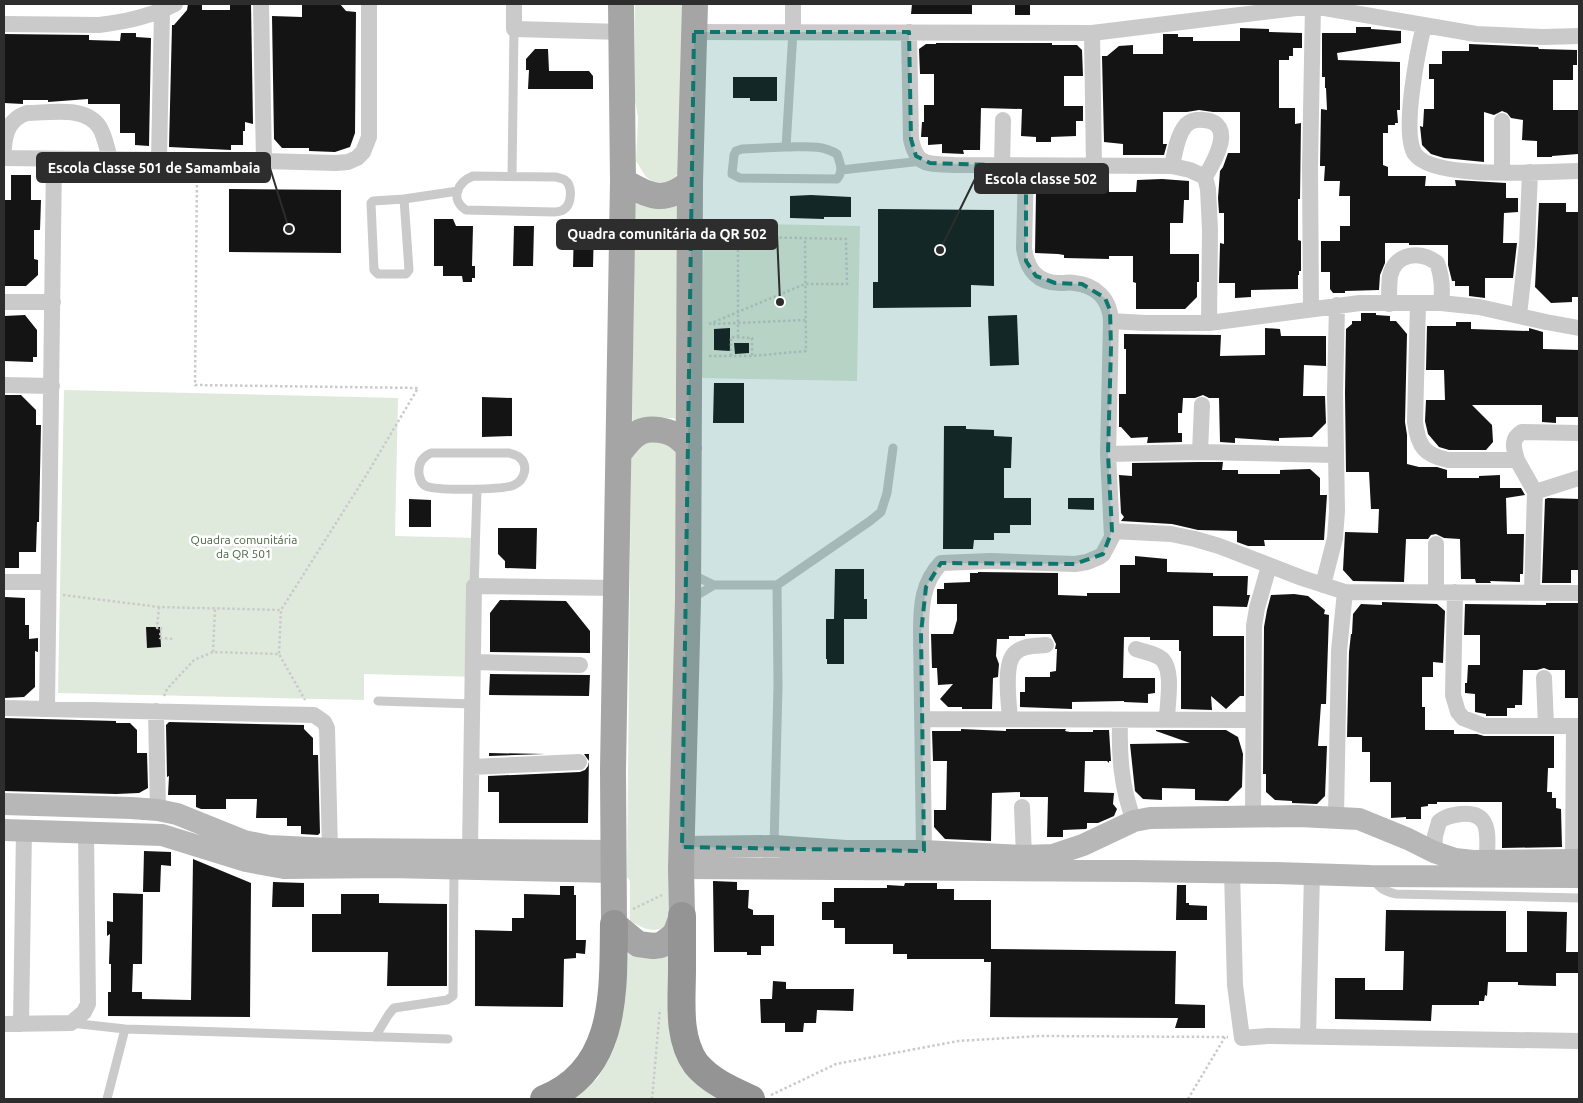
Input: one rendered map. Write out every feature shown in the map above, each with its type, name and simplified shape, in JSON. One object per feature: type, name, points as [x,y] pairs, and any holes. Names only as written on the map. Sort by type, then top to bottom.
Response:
[{"type":"highway","points":[[681,905],[682,1015],[684,1035],[689,1051],[696,1064],[709,1077],[728,1089],[760,1097]]},
{"type":"highway","points":[[544,1099],[566,1088],[588,1066],[598,1052],[609,1017],[614,973],[614,918]]},
{"type":"main road","points":[[621,4],[623,180],[618,588],[613,770],[614,918],[638,944],[653,946],[661,945],[676,932],[681,905],[688,600],[690,182],[698,15]]},
{"type":"main road","points":[[623,180],[644,193],[657,196],[678,192],[690,182]]},
{"type":"main road","points":[[620,452],[640,432],[653,430],[669,432],[678,437],[689,448]]},
{"type":"street","points":[[261,4],[264,161]]},
{"type":"street","points":[[4,158],[348,162],[357,158],[363,152],[369,137],[369,4]]},
{"type":"street","points":[[514,4],[514,29],[622,32]]},
{"type":"street","points":[[793,4],[793,31]]},
{"type":"street","points":[[698,15],[793,31],[1092,33],[1313,6],[1476,34],[1543,37],[1579,36]]},
{"type":"street","points":[[1311,309],[1310,167],[1313,6]]},
{"type":"street","points":[[4,24],[115,24],[169,7],[158,159]]},
{"type":"street","points":[[1424,25],[1416,58],[1410,113],[1413,150],[1417,156],[1439,168],[1460,171],[1579,171]]},
{"type":"street","points":[[910,32],[911,139],[916,156],[922,162],[954,165],[1172,166],[1190,170],[1205,177]]},
{"type":"street","points":[[1092,33],[1094,166]]},
{"type":"street","points":[[4,148],[8,128],[20,115],[27,113],[78,113],[88,116],[98,126],[110,158]]},
{"type":"street","points":[[1002,165],[1003,120]]},
{"type":"street","points":[[1172,166],[1180,134],[1186,125],[1196,120],[1211,121],[1216,125],[1221,135],[1220,147],[1205,177],[1208,189],[1210,230],[1209,324]]},
{"type":"street","points":[[1502,121],[1502,172]]},
{"type":"street","points":[[47,708],[54,159]]},
{"type":"street","points":[[924,851],[921,606],[926,587],[933,572],[942,562],[990,561],[1075,564],[1087,562],[1103,554],[1112,537],[1108,454],[1111,321],[1108,304],[1092,287],[1072,282],[1055,283],[1036,276],[1031,270],[1026,261],[1024,248],[1026,166]]},
{"type":"street","points":[[1519,315],[1527,244],[1530,172]]},
{"type":"street","points":[[1389,304],[1392,269],[1404,258],[1414,255],[1424,256],[1437,263],[1443,288],[1441,303]]},
{"type":"street","points":[[4,302],[53,302]]},
{"type":"street","points":[[1111,321],[1209,324],[1337,305],[1360,303],[1441,303],[1479,307],[1579,328]]},
{"type":"street","points":[[1418,303],[1415,422],[1417,436],[1423,449],[1439,458],[1448,460],[1517,460]]},
{"type":"street","points":[[1323,585],[1336,529],[1337,511],[1335,393],[1337,305]]},
{"type":"street","points":[[4,385],[52,386]]},
{"type":"street","points":[[1200,452],[1202,405]]},
{"type":"street","points":[[1532,592],[1535,492],[1517,460],[1513,443],[1516,436],[1522,432],[1579,433]]},
{"type":"street","points":[[1108,454],[1200,452],[1336,455]]},
{"type":"street","points":[[1535,492],[1579,478]]},
{"type":"street","points":[[1112,531],[1170,534],[1195,539],[1344,592],[1579,593]]},
{"type":"street","points":[[1436,544],[1436,592]]},
{"type":"street","points":[[1253,816],[1252,720],[1254,626],[1256,608],[1269,566]]},
{"type":"street","points":[[4,582],[49,588]]},
{"type":"street","points":[[470,850],[474,586],[618,588]]},
{"type":"street","points":[[1336,817],[1339,651],[1344,592]]},
{"type":"street","points":[[1455,592],[1453,695],[1458,712],[1463,718],[1468,722],[1484,726],[1577,726],[1577,865]]},
{"type":"street","points":[[1010,719],[1008,672],[1010,659],[1023,648],[1046,645]]},
{"type":"street","points":[[1136,649],[1156,655],[1166,666],[1168,682],[1167,720]]},
{"type":"street","points":[[474,662],[580,664]]},
{"type":"street","points":[[1544,678],[1546,725]]},
{"type":"street","points":[[4,708],[314,715],[324,722],[326,728],[330,849]]},
{"type":"street","points":[[156,711],[158,810]]},
{"type":"street","points":[[922,720],[1252,720]]},
{"type":"street","points":[[1120,720],[1120,769],[1128,806],[1134,821]]},
{"type":"street","points":[[472,767],[580,762]]},
{"type":"street","points":[[4,804],[158,810],[177,814],[244,842],[269,846],[330,849],[454,868],[614,861]]},
{"type":"street","points":[[1022,807],[1024,856]]},
{"type":"street","points":[[1434,852],[1435,836],[1439,822],[1450,816],[1472,814],[1478,816],[1485,824],[1488,838],[1487,860]]},
{"type":"street","points":[[681,858],[774,846],[846,851],[924,851],[1024,856],[1053,855],[1083,845],[1134,821],[1171,816],[1253,816],[1359,819],[1454,859],[1577,865]]},
{"type":"street","points":[[21,1024],[14,830],[162,834],[246,861],[284,868],[470,850],[614,861]]},
{"type":"street","points":[[4,1024],[71,1023],[84,1012],[88,1004],[86,831]]},
{"type":"street","points":[[681,858],[1370,876],[1577,865]]},
{"type":"street","points":[[1232,872],[1235,985],[1242,1038],[1268,1036],[1579,1041]]},
{"type":"street","points":[[1308,1037],[1312,874]]},
{"type":"lane","points":[[512,176],[514,29]]},
{"type":"lane","points":[[786,147],[793,31]]},
{"type":"lane","points":[[816,146],[832,151],[837,154],[841,170],[840,176],[837,179],[740,178],[732,174],[736,151],[742,149],[786,147],[816,146]]},
{"type":"lane","points":[[841,170],[922,162]]},
{"type":"lane","points":[[474,176],[556,177],[564,180],[570,191],[570,199],[567,206],[555,212],[466,210],[460,206],[458,191],[460,184],[474,176]]},
{"type":"lane","points":[[404,199],[409,270],[406,274],[378,274],[374,270],[371,203],[373,201],[404,199],[458,191]]},
{"type":"lane","points":[[688,573],[714,585],[777,585],[881,512],[887,493],[893,448]]},
{"type":"lane","points":[[431,453],[509,453],[518,456],[523,461],[523,478],[519,483],[511,486],[477,489],[432,488],[424,486],[420,480],[418,470],[421,461],[424,456],[431,453]]},
{"type":"lane","points":[[474,586],[477,489]]},
{"type":"lane","points":[[688,600],[714,585]]},
{"type":"lane","points":[[774,846],[778,686],[777,585]]},
{"type":"lane","points":[[378,701],[473,704]]},
{"type":"lane","points":[[375,1037],[394,1008],[447,1000],[453,996],[454,868]]},
{"type":"lane","points":[[1370,876],[1378,887],[1384,891],[1396,894],[1579,898]]},
{"type":"lane","points":[[71,1023],[125,1029],[448,1039]]},
{"type":"lane","points":[[108,1099],[125,1029]]},
{"type":"path","points":[[198,168],[195,385],[418,388],[367,474],[280,610],[279,654],[314,715]]},
{"type":"path","points":[[622,221],[690,221]]},
{"type":"path","points":[[709,324],[805,284],[847,284],[846,240],[711,236],[710,246]]},
{"type":"path","points":[[738,237],[738,338]]},
{"type":"path","points":[[708,348],[708,356],[752,356],[806,351],[805,238]]},
{"type":"path","points":[[709,324],[806,320]]},
{"type":"path","points":[[709,324],[709,332]]},
{"type":"path","points":[[731,356],[731,338],[752,338],[752,356]]},
{"type":"path","points":[[49,588],[159,607],[280,610]]},
{"type":"path","points":[[159,607],[157,628],[160,628],[160,638],[174,639]]},
{"type":"path","points":[[213,652],[215,609]]},
{"type":"path","points":[[156,711],[167,689],[194,660],[213,652],[279,654]]},
{"type":"path","points":[[614,918],[668,893],[681,905]]},
{"type":"path","points":[[760,1097],[836,1064],[958,1041],[1040,1036],[1242,1038]]},
{"type":"path","points":[[1188,1099],[1225,1037]]},
{"type":"highlighted area","points":[[694,32],[909,32],[911,139],[916,156],[930,163],[1026,166],[1026,261],[1036,276],[1055,283],[1082,284],[1105,298],[1110,310],[1111,347],[1108,454],[1112,531],[1103,554],[1075,564],[941,563],[926,587],[921,633],[924,851],[682,847]]},
{"type":"green space","points":[[635,4],[689,4],[683,167],[672,181],[658,185],[646,177],[636,161],[638,117],[635,101]]},
{"type":"green space","points":[[689,190],[689,428],[673,418],[649,418],[632,431],[635,192]]},
{"type":"green space","points":[[704,223],[860,226],[857,381],[701,378]]},
{"type":"green space","name":"Quadra comunitária da QR 501","points":[[64,390],[398,398],[395,536],[480,538],[477,677],[364,674],[364,700],[58,693]]},
{"type":"green space","points":[[661,434],[686,451],[674,923],[652,930],[630,921],[630,881],[627,877],[631,456],[645,439]]},
{"type":"green space","points":[[629,946],[669,949],[675,991],[723,1099],[569,1099],[598,1078],[615,1046],[625,1002]]},
{"type":"building","points":[[188,4],[202,4],[202,10],[230,10],[230,4],[251,4],[253,124],[245,122],[243,145],[231,145],[231,150],[169,147],[172,25],[187,10]]},
{"type":"building","points":[[302,4],[340,4],[346,11],[356,12],[355,133],[350,147],[335,152],[309,151],[309,148],[282,148],[274,139],[272,16],[302,17]]},
{"type":"building","points":[[912,4],[972,4],[972,14],[911,14]]},
{"type":"building","points":[[1015,4],[1030,4],[1030,15],[1015,15]]},
{"type":"building","points":[[1356,27],[1401,31],[1401,43],[1337,53],[1338,60],[1400,62],[1400,110],[1397,110],[1398,123],[1388,125],[1388,133],[1383,133],[1383,165],[1388,167],[1388,176],[1426,176],[1425,186],[1456,186],[1455,180],[1506,183],[1506,198],[1518,198],[1518,212],[1504,213],[1503,243],[1517,243],[1513,278],[1485,278],[1485,298],[1469,296],[1469,286],[1455,286],[1455,281],[1452,281],[1448,265],[1448,245],[1385,243],[1385,263],[1380,275],[1379,290],[1333,293],[1330,289],[1330,272],[1321,272],[1321,241],[1340,241],[1340,226],[1350,226],[1350,196],[1339,196],[1340,181],[1324,181],[1325,166],[1320,166],[1321,109],[1327,110],[1325,77],[1322,77],[1322,33],[1356,33]]},
{"type":"building","points":[[1240,28],[1269,29],[1269,32],[1302,33],[1302,48],[1293,48],[1293,56],[1289,56],[1289,60],[1279,60],[1279,108],[1295,108],[1295,124],[1301,123],[1298,240],[1301,241],[1301,271],[1299,271],[1298,275],[1298,289],[1251,290],[1251,297],[1235,298],[1235,283],[1219,283],[1220,243],[1224,244],[1224,213],[1219,213],[1218,198],[1220,171],[1228,153],[1240,153],[1240,112],[1199,110],[1163,112],[1163,144],[1167,144],[1164,155],[1123,155],[1123,144],[1104,142],[1102,56],[1107,56],[1119,46],[1133,45],[1133,54],[1163,54],[1163,34],[1193,37],[1193,41],[1240,41]]},
{"type":"building","points":[[121,33],[136,33],[136,37],[151,38],[149,146],[135,145],[135,133],[120,133],[120,104],[88,104],[88,99],[48,102],[48,100],[23,100],[23,104],[4,103],[4,34],[89,35],[89,40],[120,41]]},
{"type":"building","points":[[1052,43],[1052,45],[1077,45],[1082,50],[1083,76],[1064,76],[1064,106],[1083,106],[1083,121],[1076,121],[1076,136],[1051,137],[1051,142],[1036,142],[1036,137],[1021,136],[1022,109],[981,108],[980,150],[963,150],[964,154],[942,153],[942,144],[928,145],[928,137],[921,137],[922,122],[924,122],[924,105],[934,105],[934,74],[920,74],[919,49],[926,44]]},
{"type":"building","points":[[1469,44],[1577,50],[1577,65],[1573,65],[1573,80],[1553,80],[1553,110],[1579,110],[1578,154],[1537,157],[1537,141],[1522,140],[1523,120],[1511,118],[1502,111],[1494,115],[1484,112],[1484,162],[1444,158],[1431,154],[1422,145],[1420,126],[1423,127],[1424,109],[1434,109],[1434,79],[1429,79],[1429,64],[1442,64],[1442,51],[1469,51]]},
{"type":"building","points":[[535,49],[548,49],[549,71],[589,71],[593,76],[593,89],[528,89],[529,70],[526,70],[526,59]]},
{"type":"building","points":[[733,77],[777,77],[777,101],[750,101],[750,98],[733,98]]},
{"type":"building","points":[[11,175],[31,175],[31,200],[41,200],[40,230],[34,230],[34,259],[38,260],[38,275],[26,286],[4,286],[4,200],[11,200]]},
{"type":"building","points":[[1080,180],[1095,180],[1098,188],[1109,188],[1109,192],[1136,192],[1137,180],[1189,181],[1189,200],[1184,200],[1183,223],[1170,223],[1170,254],[1199,254],[1197,297],[1185,309],[1136,309],[1133,256],[1109,256],[1109,259],[1064,258],[1064,255],[1035,253],[1036,193],[1050,194],[1050,188],[1077,187]]},
{"type":"building","points":[[229,189],[341,190],[341,253],[229,252]]},
{"type":"building","points":[[790,196],[851,197],[851,217],[824,217],[824,219],[790,218]]},
{"type":"building","points":[[1539,203],[1566,203],[1566,212],[1579,212],[1579,297],[1572,297],[1572,302],[1551,303],[1535,287]]},
{"type":"building","points":[[878,209],[994,210],[994,286],[971,285],[971,307],[873,308],[873,282],[878,282]]},
{"type":"building","points":[[434,219],[453,219],[456,226],[473,226],[472,266],[475,266],[475,278],[472,278],[472,282],[463,282],[462,276],[443,276],[443,266],[434,266]]},
{"type":"building","points":[[514,226],[534,226],[533,266],[513,266]]},
{"type":"building","points":[[574,227],[594,227],[593,267],[573,267]]},
{"type":"building","points":[[1361,313],[1376,313],[1376,315],[1390,316],[1390,321],[1396,321],[1407,334],[1405,422],[1407,464],[1447,470],[1447,478],[1479,478],[1479,476],[1500,475],[1500,488],[1521,488],[1525,495],[1506,498],[1507,534],[1524,534],[1523,574],[1520,574],[1520,582],[1490,581],[1491,583],[1476,583],[1475,579],[1461,579],[1460,539],[1444,538],[1436,534],[1431,535],[1428,539],[1406,539],[1404,582],[1353,581],[1343,570],[1345,532],[1378,533],[1379,509],[1371,509],[1369,472],[1346,472],[1346,329],[1352,324],[1352,321],[1361,321]]},
{"type":"building","points":[[25,315],[37,330],[37,357],[33,357],[33,362],[4,361],[4,316]]},
{"type":"building","points":[[1017,315],[1019,365],[990,366],[988,316]]},
{"type":"building","points":[[1456,322],[1471,322],[1471,329],[1529,331],[1529,328],[1543,332],[1543,349],[1579,350],[1579,417],[1556,417],[1556,423],[1542,422],[1542,405],[1472,405],[1492,425],[1493,442],[1486,450],[1449,450],[1439,447],[1428,434],[1425,421],[1426,400],[1445,400],[1444,370],[1426,370],[1427,326],[1456,326]]},
{"type":"building","points":[[730,328],[730,351],[714,350],[714,329]]},
{"type":"building","points":[[1265,328],[1280,329],[1281,336],[1326,336],[1326,366],[1304,365],[1303,396],[1325,396],[1326,423],[1312,437],[1279,438],[1279,441],[1235,438],[1235,443],[1220,442],[1219,398],[1209,398],[1203,395],[1195,398],[1183,398],[1182,413],[1178,413],[1178,433],[1182,433],[1182,442],[1147,443],[1148,437],[1131,438],[1119,427],[1119,394],[1126,394],[1124,334],[1221,335],[1220,356],[1265,355]]},
{"type":"building","points":[[734,343],[749,343],[749,353],[735,354]]},
{"type":"building","points":[[714,383],[744,383],[744,423],[713,423]]},
{"type":"building","points":[[4,395],[21,395],[36,410],[36,425],[41,425],[39,522],[37,522],[36,552],[19,552],[19,568],[4,568]]},
{"type":"building","points":[[482,397],[512,398],[512,436],[482,437]]},
{"type":"building","points":[[944,426],[966,426],[966,429],[994,430],[994,436],[1012,437],[1011,468],[1004,468],[1004,498],[1031,498],[1031,525],[1010,525],[1010,533],[994,533],[994,540],[974,540],[973,549],[943,549]]},
{"type":"building","points":[[1223,462],[1222,470],[1238,470],[1238,474],[1280,474],[1280,470],[1310,469],[1320,478],[1320,495],[1327,495],[1324,540],[1264,540],[1265,546],[1248,546],[1237,542],[1237,531],[1198,530],[1172,524],[1121,521],[1124,517],[1121,513],[1119,475],[1132,476],[1132,463]]},
{"type":"building","points":[[1068,498],[1094,498],[1094,510],[1068,509]]},
{"type":"building","points":[[409,499],[431,500],[431,527],[409,527]]},
{"type":"building","points":[[1545,499],[1579,499],[1578,570],[1571,570],[1571,583],[1542,583]]},
{"type":"building","points":[[498,528],[537,528],[536,569],[505,568],[505,561],[498,554]]},
{"type":"building","points":[[1135,556],[1167,559],[1167,572],[1213,573],[1213,576],[1248,576],[1247,595],[1250,595],[1247,607],[1213,606],[1213,636],[1244,636],[1244,696],[1240,696],[1226,709],[1211,696],[1212,710],[1181,709],[1181,651],[1179,651],[1179,640],[1150,640],[1150,637],[1124,637],[1123,678],[1155,678],[1155,693],[1148,694],[1148,703],[1124,701],[1072,702],[1072,709],[1020,707],[1020,692],[1025,692],[1025,677],[1050,677],[1050,672],[1056,671],[1057,649],[1055,649],[1056,644],[1051,634],[1025,634],[1025,636],[1009,636],[1009,639],[997,639],[996,656],[999,664],[998,677],[993,678],[992,709],[948,707],[940,699],[953,684],[938,685],[937,668],[932,668],[931,634],[953,634],[957,620],[957,604],[937,604],[937,589],[944,589],[944,583],[970,582],[970,573],[978,572],[1058,573],[1058,595],[1087,596],[1087,593],[1120,593],[1120,565],[1135,565]]},
{"type":"building","points":[[835,569],[864,569],[864,599],[867,599],[867,619],[844,619],[844,664],[827,664],[826,659],[826,619],[834,619]]},
{"type":"building","points":[[1294,594],[1308,596],[1325,610],[1324,614],[1329,615],[1326,704],[1321,704],[1318,746],[1327,746],[1325,796],[1317,804],[1275,800],[1266,792],[1266,774],[1263,774],[1264,627],[1271,595]]},
{"type":"building","points":[[5,597],[25,598],[25,625],[29,625],[29,639],[38,638],[38,652],[35,651],[35,687],[24,697],[4,698]]},
{"type":"building","points":[[500,600],[566,601],[590,631],[590,653],[490,652],[490,613]]},
{"type":"building","points":[[1382,602],[1437,604],[1445,611],[1443,663],[1433,662],[1433,677],[1422,677],[1422,707],[1425,707],[1425,730],[1454,730],[1454,734],[1477,734],[1484,736],[1554,736],[1554,768],[1548,768],[1547,792],[1552,792],[1552,798],[1556,798],[1556,808],[1561,809],[1562,847],[1502,848],[1502,802],[1437,802],[1437,804],[1428,804],[1428,806],[1421,807],[1421,819],[1391,818],[1391,782],[1370,782],[1370,752],[1362,752],[1362,737],[1347,737],[1349,652],[1353,614],[1361,604],[1382,605]]},
{"type":"building","points":[[1546,603],[1579,603],[1579,698],[1565,698],[1565,670],[1549,670],[1544,668],[1523,670],[1522,705],[1515,705],[1515,708],[1507,708],[1507,716],[1486,716],[1486,714],[1475,712],[1475,694],[1465,693],[1465,683],[1467,683],[1468,665],[1480,665],[1480,635],[1464,635],[1465,604],[1546,605]]},
{"type":"building","points":[[146,627],[160,627],[161,647],[147,648]]},
{"type":"building","points":[[490,674],[590,675],[589,696],[489,695]]},
{"type":"building","points":[[4,718],[130,723],[137,730],[137,753],[147,753],[148,788],[139,793],[116,794],[4,791]]},
{"type":"building","points":[[169,722],[304,725],[304,729],[313,738],[313,755],[318,755],[320,833],[318,835],[301,834],[301,826],[287,826],[287,818],[256,818],[257,799],[226,799],[226,809],[201,809],[196,807],[196,795],[168,795],[169,776],[167,777],[166,725]]},
{"type":"building","points":[[961,729],[1006,731],[1006,729],[1066,729],[1065,731],[1070,732],[1109,730],[1111,761],[1109,763],[1107,761],[1085,761],[1084,792],[1114,793],[1113,804],[1117,809],[1114,816],[1098,823],[1087,823],[1086,829],[1063,830],[1063,837],[1047,837],[1048,797],[1020,797],[1020,792],[992,793],[991,841],[945,839],[934,827],[934,810],[946,810],[947,761],[933,761],[932,731],[961,731]]},
{"type":"building","points":[[1156,730],[1226,730],[1238,737],[1243,754],[1242,787],[1228,801],[1195,800],[1195,789],[1162,788],[1162,800],[1143,799],[1135,791],[1130,744],[1190,743]]},
{"type":"building","points":[[489,753],[545,754],[489,756]]},
{"type":"building","points":[[584,754],[589,754],[589,761]]},
{"type":"building","points":[[589,762],[588,823],[499,823],[499,792],[488,792],[488,776],[580,772],[585,770]]},
{"type":"building","points":[[144,851],[171,852],[171,866],[161,865],[160,892],[143,892]]},
{"type":"building","points":[[193,859],[251,883],[250,1017],[108,1016],[108,992],[111,992],[111,964],[109,964],[110,934],[107,936],[107,921],[113,922],[113,893],[143,894],[142,964],[133,964],[132,992],[142,992],[142,999],[191,1000]]},
{"type":"building","points":[[713,881],[737,882],[737,890],[749,890],[748,908],[753,910],[753,915],[774,915],[774,946],[761,946],[761,955],[747,955],[747,952],[714,952]]},
{"type":"building","points":[[273,882],[304,883],[304,907],[272,907]]},
{"type":"building","points":[[905,883],[937,883],[937,889],[954,889],[954,900],[991,900],[991,949],[1176,951],[1175,1004],[1205,1005],[1205,1028],[1175,1028],[1178,1018],[990,1017],[991,962],[984,962],[984,959],[907,959],[907,954],[893,954],[893,944],[845,944],[845,928],[834,928],[834,920],[822,920],[822,902],[834,902],[834,888],[887,888],[887,885],[904,886]]},
{"type":"building","points":[[1177,885],[1186,885],[1186,903],[1189,903],[1189,905],[1207,906],[1207,920],[1176,920]]},
{"type":"building","points":[[560,886],[574,886],[574,895],[576,895],[576,940],[586,940],[585,954],[576,953],[576,958],[564,959],[563,1007],[475,1006],[475,930],[512,931],[512,918],[524,918],[524,894],[560,895]]},
{"type":"building","points":[[341,894],[379,894],[379,903],[447,904],[447,986],[387,986],[388,952],[312,952],[312,914],[341,914]]},
{"type":"building","points":[[1386,910],[1506,911],[1506,952],[1527,952],[1527,911],[1567,912],[1566,952],[1579,952],[1579,973],[1556,973],[1556,986],[1518,985],[1518,982],[1488,982],[1487,996],[1485,995],[1484,1001],[1479,1001],[1479,1005],[1432,1005],[1431,1021],[1335,1019],[1335,978],[1365,978],[1365,990],[1403,990],[1404,951],[1385,951]]},
{"type":"building","points":[[773,981],[786,982],[786,989],[854,989],[853,1011],[817,1010],[816,1023],[804,1023],[803,1032],[785,1032],[785,1023],[761,1023],[760,999],[772,999]]},
{"type":"place","name":"Escola Classe 501 de Samambaia","points":[[289,229]]},
{"type":"place","name":"Escola classe 502","points":[[940,250]]},
{"type":"place","name":"Quadra comunitária da QR 502","points":[[780,302]]}]
